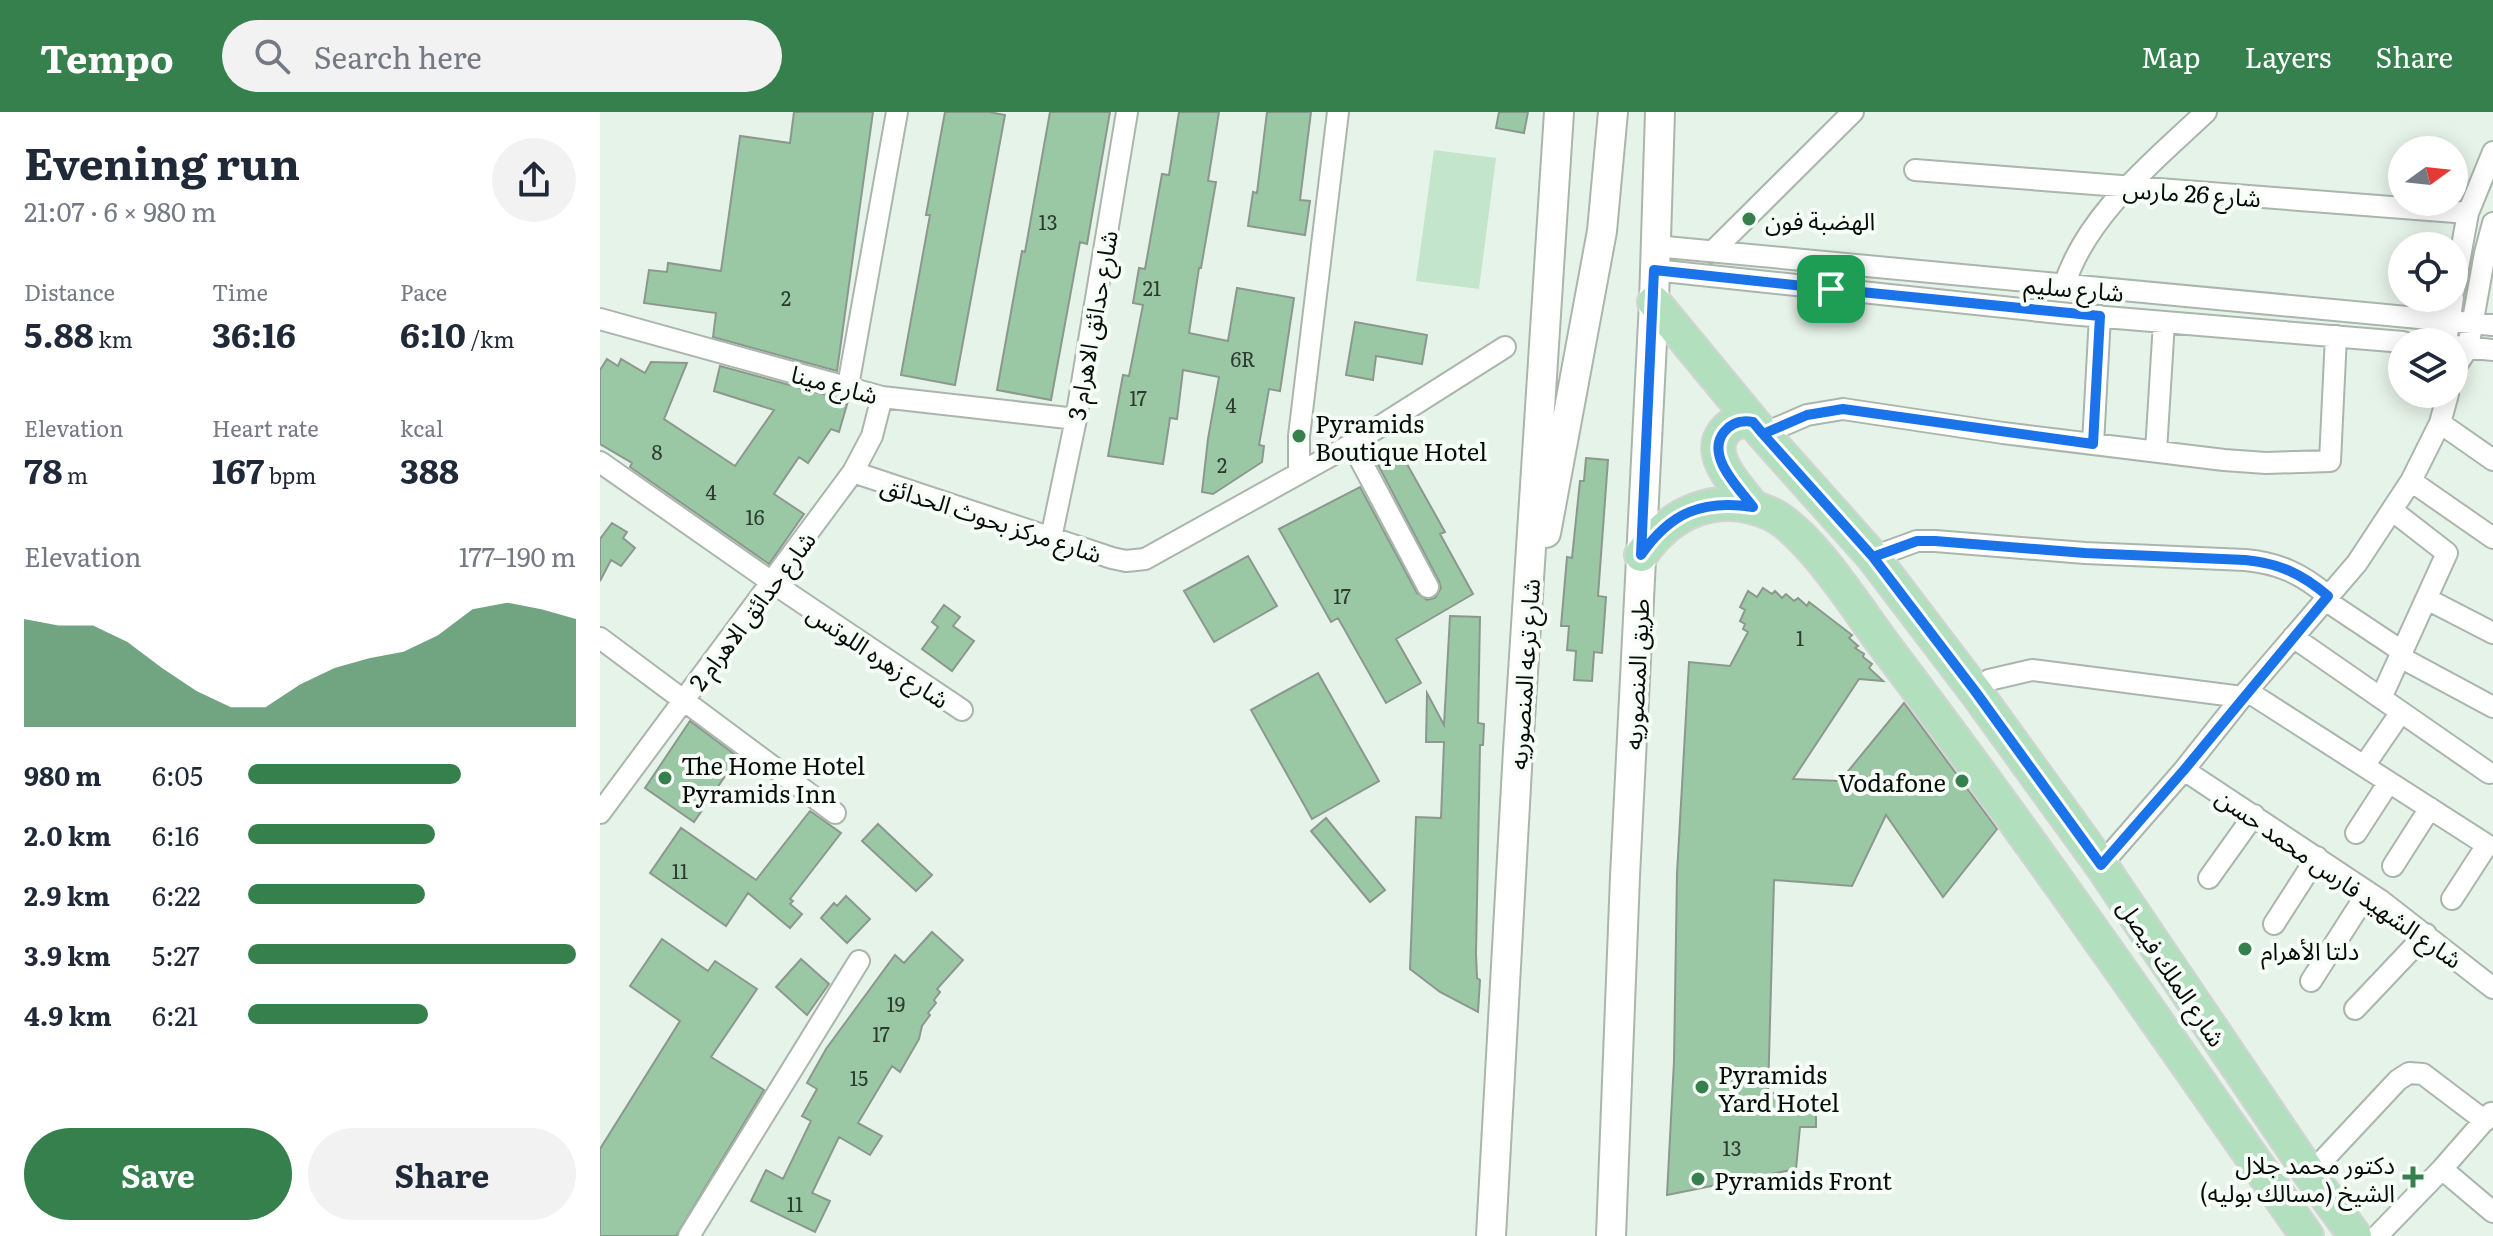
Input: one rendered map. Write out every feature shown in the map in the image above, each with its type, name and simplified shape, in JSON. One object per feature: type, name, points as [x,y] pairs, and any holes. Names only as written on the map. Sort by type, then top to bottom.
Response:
[{"type":"main road","name":"شارع ترعه المنصوريه","points":[[1491,1236],[1559,112]]},
{"type":"main road","points":[[1529,581],[1548,528],[1592,294],[1609,173],[1613,112]]},
{"type":"main road","name":"طريق المنصوريه","points":[[1611,1236],[1660,112]]},
{"type":"main road","name":"شارع الملك فيصل","points":[[1654,273],[1758,428],[1873,557],[1975,691],[2101,865],[2355,1236]]},
{"type":"main road","points":[[1753,507],[1723,465],[1718,451],[1721,436],[1731,425],[1738,422],[1758,428]]},
{"type":"main road","name":"شارع الملك فيصل","points":[[1641,555],[1661,530],[1688,512],[1709,505],[1731,503],[1753,507],[1792,527],[1903,670],[2307,1236]]},
{"type":"street","points":[[848,386],[897,112]]},
{"type":"street","name":"شارع حدائق الاهرام 3","points":[[1051,538],[1076,419],[1127,112]]},
{"type":"street","points":[[1299,473],[1299,436],[1338,112]]},
{"type":"street","points":[[1712,252],[1853,112]]},
{"type":"street","points":[[2064,286],[2072,259],[2084,240],[2129,187],[2206,112]]},
{"type":"street","points":[[2468,213],[2493,152]]},
{"type":"street","name":"شارع 26 مارس","points":[[1915,170],[2388,207]]},
{"type":"street","points":[[2468,332],[2493,223]]},
{"type":"street","name":"شارع سليم","points":[[1654,273],[1712,252],[2064,286],[2414,328]]},
{"type":"street","name":"شارع سليم","points":[[1654,273],[2388,341]]},
{"type":"street","points":[[2093,444],[2100,316]]},
{"type":"street","name":"شارع مينا","points":[[600,319],[882,397],[1076,419]]},
{"type":"street","points":[[2156,451],[2164,322]]},
{"type":"street","name":"شارع سليم","points":[[2458,328],[2472,323],[2493,325]]},
{"type":"street","points":[[1758,428],[1843,409],[2093,444],[2266,463],[2330,461],[2336,336]]},
{"type":"street","name":"شارع مركز بحوث الحدائق","points":[[853,472],[1112,558],[1126,561],[1145,559],[1352,444],[1505,347]]},
{"type":"street","points":[[2468,348],[2493,350]]},
{"type":"street","name":"شارع حدائق الاهرام 2","points":[[600,813],[853,472],[872,436],[882,397]]},
{"type":"street","points":[[2101,865],[2357,563],[2411,481],[2440,423],[2444,408]]},
{"type":"street","points":[[2440,423],[2493,460]]},
{"type":"street","points":[[1352,444],[1428,587]]},
{"type":"street","name":"شارع زهره اللوتس","points":[[600,462],[962,710]]},
{"type":"street","points":[[2411,481],[2493,538]]},
{"type":"street","points":[[2381,698],[2447,553],[2393,511]]},
{"type":"street","points":[[1873,557],[1917,541],[1935,541],[2085,553],[2268,562],[2290,569],[2311,581],[2326,598],[2402,654],[2493,707]]},
{"type":"street","points":[[2427,599],[2493,633]]},
{"type":"street","points":[[2293,637],[2489,773]]},
{"type":"street","points":[[600,638],[835,813]]},
{"type":"street","points":[[1975,691],[1989,680],[2032,670],[2119,683],[2245,694],[2487,845],[2452,899]]},
{"type":"street","points":[[2364,766],[2401,712]]},
{"type":"street","name":"شارع الشهيد فارس محمد حسن","points":[[2184,770],[2368,892],[2493,988]]},
{"type":"street","points":[[2356,833],[2389,782]]},
{"type":"street","points":[[2393,866],[2430,808]]},
{"type":"street","points":[[2209,878],[2254,815]]},
{"type":"street","points":[[2274,924],[2317,857]]},
{"type":"street","points":[[2311,981],[2368,892]]},
{"type":"street","points":[[2355,1009],[2426,934]]},
{"type":"street","points":[[689,1236],[859,961]]},
{"type":"street","points":[[2310,1174],[2398,1080],[2409,1073],[2423,1074],[2489,1116],[2377,1236]]},
{"type":"street","points":[[2442,1169],[2493,1212]]},
{"type":"green space","points":[[1434,150],[1496,158],[1479,289],[1416,281]]},
{"type":"building","points":[[794,112],[873,112],[837,371],[713,337],[716,313],[644,303],[649,270],[667,272],[668,263],[721,271],[740,136],[790,143]]},
{"type":"building","points":[[945,112],[1005,115],[955,385],[901,375]]},
{"type":"building","points":[[1050,112],[1110,112],[1087,244],[1080,242],[1051,400],[997,390]]},
{"type":"building","points":[[1179,112],[1219,112],[1208,181],[1216,182],[1189,333],[1228,341],[1237,288],[1294,298],[1280,391],[1269,389],[1259,445],[1264,446],[1262,462],[1213,494],[1202,492],[1219,377],[1183,370],[1177,419],[1170,418],[1163,464],[1108,456],[1123,375],[1129,376],[1143,305],[1133,303],[1139,268],[1145,269],[1162,174],[1169,175]]},
{"type":"building","points":[[1267,112],[1311,112],[1300,200],[1310,201],[1305,235],[1248,226],[1253,192],[1257,193]]},
{"type":"building","points":[[1499,112],[1528,112],[1524,133],[1496,128]]},
{"type":"building","points":[[1355,322],[1427,335],[1422,364],[1376,356],[1373,380],[1346,375]]},
{"type":"building","points":[[607,359],[618,366],[621,359],[645,373],[651,362],[687,363],[664,419],[735,466],[774,410],[714,391],[720,366],[848,401],[839,432],[831,429],[808,463],[799,457],[774,494],[804,514],[769,564],[630,467],[632,463],[600,444],[600,370]]},
{"type":"building","points":[[1398,448],[1445,532],[1440,534],[1473,594],[1396,639],[1421,683],[1386,703],[1338,618],[1331,622],[1279,529],[1360,487],[1417,593],[1427,600],[1435,598],[1441,588],[1439,581],[1376,461]]},
{"type":"building","points":[[1586,458],[1608,460],[1598,596],[1606,597],[1602,653],[1594,652],[1592,681],[1574,680],[1576,651],[1567,650],[1569,626],[1561,626],[1567,557],[1572,558],[1580,481],[1584,481]]},
{"type":"building","points":[[612,523],[627,532],[623,538],[635,548],[621,566],[611,560],[600,581],[600,539]]},
{"type":"building","points":[[1248,556],[1277,606],[1214,642],[1184,591]]},
{"type":"building","points":[[1763,588],[1772,594],[1775,591],[1782,598],[1786,594],[1794,601],[1798,598],[1807,606],[1809,602],[1852,635],[1849,638],[1858,646],[1855,648],[1864,654],[1863,657],[1872,664],[1869,668],[1883,681],[1859,679],[1793,779],[1840,781],[1904,703],[1997,829],[1943,897],[1886,815],[1852,886],[1774,880],[1768,1093],[1793,1094],[1792,1109],[1816,1111],[1816,1127],[1800,1127],[1796,1169],[1667,1195],[1674,1061],[1677,874],[1689,662],[1730,666],[1748,632],[1740,621],[1745,610],[1740,607],[1748,591],[1757,597]]},
{"type":"building","points":[[944,605],[960,617],[953,626],[974,641],[952,671],[922,649],[938,627],[932,622]]},
{"type":"building","points":[[1450,616],[1480,617],[1478,723],[1484,724],[1483,745],[1480,745],[1476,954],[1477,978],[1480,980],[1478,1012],[1440,992],[1410,969],[1416,817],[1441,818],[1444,742],[1426,742],[1427,693],[1444,725]]},
{"type":"building","points":[[1318,673],[1379,781],[1312,819],[1251,710]]},
{"type":"building","points":[[690,721],[738,757],[694,822],[645,788]]},
{"type":"building","points":[[810,811],[841,833],[790,899],[793,901],[790,904],[802,914],[790,928],[748,893],[726,926],[650,873],[681,828],[756,880]]},
{"type":"building","points":[[1326,818],[1385,890],[1370,902],[1311,831]]},
{"type":"building","points":[[878,824],[932,875],[916,891],[862,841]]},
{"type":"building","points":[[846,896],[870,919],[847,943],[821,918],[834,903],[837,906]]},
{"type":"building","points":[[932,932],[963,960],[937,989],[940,992],[934,1000],[936,1003],[928,1013],[930,1015],[922,1026],[919,1039],[900,1072],[892,1066],[858,1123],[882,1136],[870,1155],[839,1137],[812,1193],[830,1201],[815,1232],[751,1201],[766,1170],[783,1179],[811,1121],[802,1116],[817,1089],[807,1083],[826,1049],[895,955],[904,963]]},
{"type":"building","points":[[662,939],[708,971],[715,961],[757,989],[711,1057],[764,1090],[676,1236],[600,1236],[600,1149],[680,1021],[630,986]]},
{"type":"building","points":[[801,959],[829,984],[807,1015],[776,987]]},
{"type":"place","name":"الهضبة فون","points":[[1749,219]]},
{"type":"place","name":"Pyramids Boutique Hotel","points":[[1299,436]]},
{"type":"place","name":"The Home Hotel Pyramids Inn","points":[[665,778]]},
{"type":"place","name":"Vodafone","points":[[1962,781]]},
{"type":"place","name":"دلتا الأهرام","points":[[2245,949]]},
{"type":"place","name":"Pyramids Yard Hotel","points":[[1702,1087]]},
{"type":"place","name":"دكتور محمد جلال الشيخ (مسالك بوليه)","points":[[2413,1177]]},
{"type":"place","name":"Pyramids Front","points":[[1698,1179]]},
{"type":"route","points":[[1831,289],[1654,270],[1641,555],[1653,537],[1688,512],[1709,505],[1731,503],[1753,507],[1723,465],[1718,451],[1721,436],[1731,425],[1753,422],[1763,434],[1795,468],[1873,557],[2101,865],[2328,596],[2290,569],[2268,562],[2245,560],[2085,553],[1935,541],[1917,541],[1873,557],[1763,434],[1807,415],[1843,409],[2093,444],[2100,316],[1831,289]]}]
